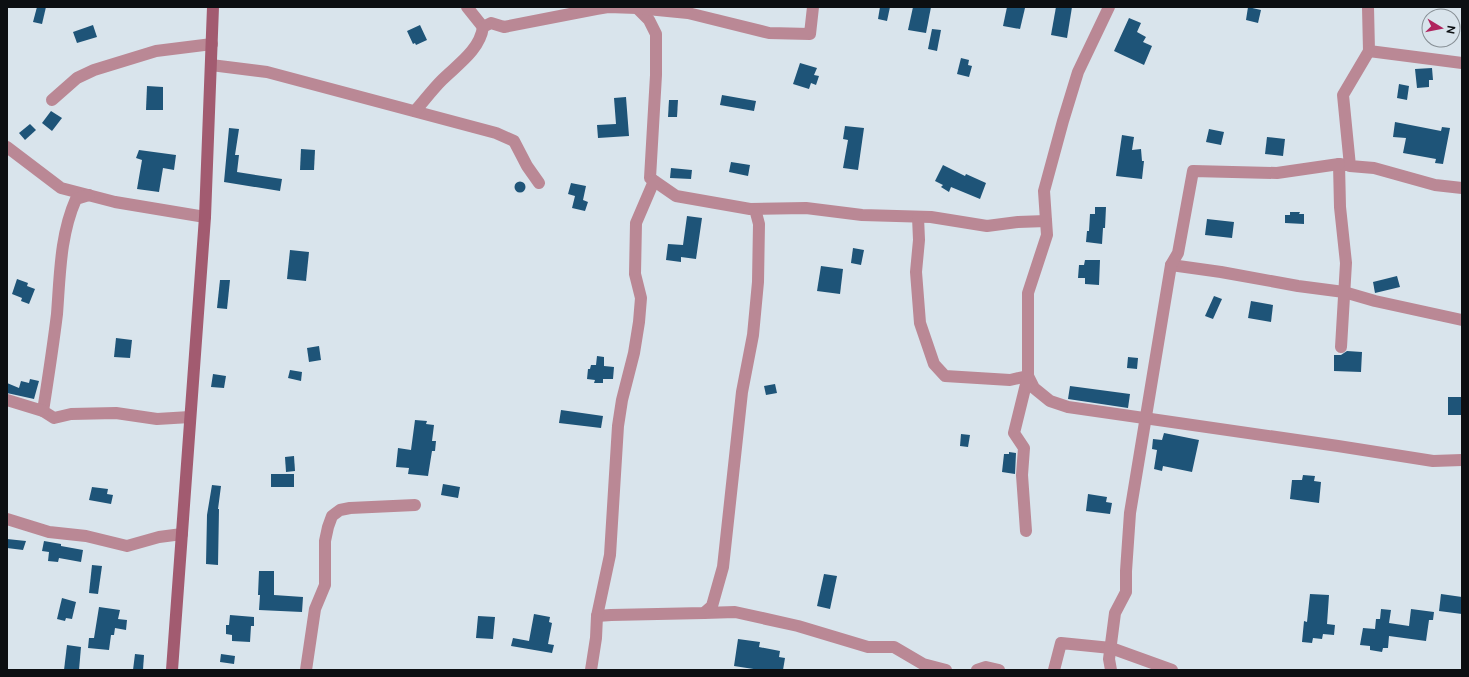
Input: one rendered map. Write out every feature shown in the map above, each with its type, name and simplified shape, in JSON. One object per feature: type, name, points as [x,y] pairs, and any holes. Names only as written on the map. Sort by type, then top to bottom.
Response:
[{"type":"street","points":[[175,670],[182,534],[205,216],[213,7]]},
{"type":"street","points":[[415,111],[441,81],[466,59],[482,36],[483,27],[467,7]]},
{"type":"street","points":[[483,27],[491,23],[504,27],[596,9],[637,8],[688,14],[769,33],[810,34],[812,7]]},
{"type":"street","points":[[1026,531],[1022,475],[1024,448],[1014,433],[1028,376],[1028,293],[1047,235],[1044,191],[1078,72],[1109,7]]},
{"type":"street","points":[[1341,347],[1346,263],[1340,207],[1345,165],[1343,94],[1369,52],[1368,7]]},
{"type":"street","points":[[637,8],[649,20],[656,34],[656,75],[650,178],[676,196],[722,205],[755,209],[806,208],[862,215],[931,217],[987,226],[1018,222],[1046,221]]},
{"type":"street","points":[[52,100],[78,78],[94,70],[156,51],[212,44]]},
{"type":"street","points":[[1369,52],[1462,62]]},
{"type":"street","points":[[211,65],[267,72],[496,134],[514,141],[527,166],[539,183]]},
{"type":"street","points":[[7,147],[61,188],[115,202],[205,216]]},
{"type":"street","points":[[1111,670],[1109,659],[1115,613],[1126,592],[1130,513],[1145,417],[1171,265],[1178,253],[1193,171],[1277,173],[1345,165],[1374,168],[1435,185],[1462,188]]},
{"type":"street","points":[[592,670],[598,616],[610,555],[618,426],[622,400],[634,353],[641,298],[635,274],[636,223],[654,181]]},
{"type":"street","points":[[43,411],[54,335],[64,241],[69,215],[76,199],[89,195]]},
{"type":"street","points":[[704,613],[712,606],[723,567],[742,392],[753,335],[758,282],[759,224],[755,209]]},
{"type":"street","points":[[918,217],[919,240],[916,272],[920,323],[934,364],[945,376],[1010,380],[1028,376]]},
{"type":"street","points":[[1171,265],[1344,292],[1375,301],[1462,320]]},
{"type":"street","points":[[1028,376],[1034,388],[1050,401],[1068,407],[1145,417],[1433,461],[1462,460]]},
{"type":"street","points":[[7,400],[43,411],[54,418],[71,414],[116,413],[157,419],[190,417]]},
{"type":"street","points":[[306,670],[315,609],[325,585],[325,541],[332,516],[340,510],[350,508],[415,505]]},
{"type":"street","points":[[7,519],[49,532],[86,536],[127,546],[159,537],[182,534]]},
{"type":"street","points":[[598,616],[735,612],[798,626],[868,647],[894,647],[923,664],[946,670]]},
{"type":"street","points":[[1054,670],[1061,643],[1111,648],[1172,670]]},
{"type":"street","points":[[977,670],[986,668],[999,670]]},
{"type":"building","points":[[37,7],[46,7],[42,24],[33,22]]},
{"type":"building","points":[[880,7],[890,7],[887,21],[878,19]]},
{"type":"building","points":[[913,7],[931,7],[926,33],[908,30]]},
{"type":"building","points":[[1007,7],[1025,8],[1020,29],[1003,26]]},
{"type":"building","points":[[1056,7],[1072,7],[1067,38],[1051,35]]},
{"type":"building","points":[[1248,7],[1261,10],[1258,23],[1246,20]]},
{"type":"building","points":[[1129,18],[1141,23],[1137,32],[1146,37],[1143,42],[1152,46],[1144,65],[1114,51]]},
{"type":"building","points":[[93,25],[97,37],[77,43],[73,32]]},
{"type":"building","points":[[420,25],[427,40],[416,45],[415,43],[413,44],[407,31]]},
{"type":"building","points":[[932,29],[941,30],[937,51],[928,49]]},
{"type":"building","points":[[961,58],[969,60],[968,65],[972,66],[969,77],[957,74]]},
{"type":"building","points":[[800,63],[817,68],[814,75],[819,76],[816,85],[811,83],[809,89],[793,84]]},
{"type":"building","points":[[1432,68],[1433,80],[1429,80],[1429,87],[1417,88],[1415,69]]},
{"type":"building","points":[[1399,84],[1409,86],[1407,100],[1397,98]]},
{"type":"building","points":[[147,86],[163,87],[163,110],[146,110]]},
{"type":"building","points":[[722,95],[756,101],[754,111],[720,105]]},
{"type":"building","points":[[626,97],[629,136],[598,138],[597,125],[616,124],[614,98]]},
{"type":"building","points":[[669,100],[678,100],[677,117],[668,117]]},
{"type":"building","points":[[51,111],[62,118],[52,131],[42,123]]},
{"type":"building","points":[[1395,122],[1441,131],[1442,127],[1450,128],[1443,164],[1435,163],[1436,159],[1403,153],[1406,138],[1393,137]]},
{"type":"building","points":[[30,124],[36,130],[25,140],[19,133]]},
{"type":"building","points":[[845,126],[864,128],[858,170],[843,168],[848,140],[843,139]]},
{"type":"building","points":[[229,128],[239,129],[235,155],[239,155],[237,172],[282,179],[280,191],[224,182]]},
{"type":"building","points":[[1209,129],[1224,132],[1221,145],[1206,142]]},
{"type":"building","points":[[1122,135],[1134,137],[1132,150],[1141,149],[1142,161],[1144,161],[1142,179],[1116,176]]},
{"type":"building","points":[[1267,137],[1285,139],[1283,156],[1265,154]]},
{"type":"building","points":[[301,149],[315,150],[314,170],[300,170]]},
{"type":"building","points":[[139,150],[176,155],[174,170],[163,168],[159,192],[137,189],[142,160],[136,158]]},
{"type":"building","points":[[731,162],[750,165],[748,176],[729,172]]},
{"type":"building","points":[[943,165],[965,176],[966,174],[986,183],[980,199],[951,187],[949,192],[941,187],[943,185],[935,181]]},
{"type":"building","points":[[671,168],[692,170],[691,179],[670,178]]},
{"type":"building","points":[[518,182],[522,182],[524,183],[524,191],[518,192],[515,189],[515,185]]},
{"type":"building","points":[[571,183],[586,186],[583,200],[588,202],[585,211],[572,208],[575,196],[568,194]]},
{"type":"building","points":[[1095,207],[1106,207],[1105,228],[1103,228],[1102,244],[1086,242],[1087,231],[1089,231],[1090,214],[1095,214]]},
{"type":"building","points":[[1290,212],[1300,212],[1299,214],[1304,214],[1304,224],[1285,223],[1285,215],[1290,215]]},
{"type":"building","points":[[687,216],[702,218],[696,259],[681,257],[681,262],[666,260],[668,244],[683,245]]},
{"type":"building","points":[[1207,219],[1234,222],[1232,238],[1205,235]]},
{"type":"building","points":[[853,248],[864,250],[861,265],[851,263]]},
{"type":"building","points":[[290,250],[309,252],[306,281],[287,279]]},
{"type":"building","points":[[1085,260],[1100,260],[1099,285],[1085,284],[1085,278],[1078,278],[1079,265],[1084,265]]},
{"type":"building","points":[[821,266],[843,269],[840,294],[817,291]]},
{"type":"building","points":[[1397,276],[1400,287],[1375,293],[1373,282]]},
{"type":"building","points":[[17,279],[28,283],[27,286],[35,289],[29,304],[21,301],[22,298],[12,294]]},
{"type":"building","points":[[220,280],[230,280],[227,309],[217,308]]},
{"type":"building","points":[[1214,296],[1222,299],[1213,319],[1205,316]]},
{"type":"building","points":[[1251,301],[1273,305],[1271,322],[1248,318]]},
{"type":"building","points":[[116,338],[132,340],[130,358],[114,357]]},
{"type":"building","points":[[319,346],[321,360],[309,362],[307,348]]},
{"type":"building","points":[[1347,351],[1362,352],[1361,372],[1334,371],[1334,355],[1341,355]]},
{"type":"building","points":[[597,356],[604,357],[604,366],[614,367],[613,379],[603,379],[603,383],[594,383],[595,380],[587,379],[588,369],[590,369],[591,365],[596,365]]},
{"type":"building","points":[[1128,357],[1138,358],[1137,369],[1127,368]]},
{"type":"building","points":[[290,370],[302,372],[301,381],[288,378]]},
{"type":"building","points":[[213,374],[226,376],[224,388],[211,387]]},
{"type":"building","points":[[30,379],[39,381],[34,399],[7,393],[7,383],[19,388],[21,381],[29,383]]},
{"type":"building","points":[[775,384],[777,393],[766,395],[764,386]]},
{"type":"building","points":[[1070,386],[1130,394],[1128,408],[1068,399]]},
{"type":"building","points":[[1448,397],[1462,397],[1462,415],[1448,415]]},
{"type":"building","points":[[561,410],[603,416],[601,428],[559,423]]},
{"type":"building","points":[[415,420],[427,421],[426,424],[434,425],[432,441],[436,441],[435,451],[432,451],[428,476],[408,474],[409,468],[396,467],[398,448],[411,450]]},
{"type":"building","points":[[1164,433],[1199,440],[1192,472],[1163,466],[1162,471],[1154,469],[1157,450],[1152,449],[1153,439],[1162,440]]},
{"type":"building","points":[[961,434],[970,435],[968,447],[960,446]]},
{"type":"building","points":[[1009,452],[1016,453],[1015,474],[1002,472],[1004,454],[1009,454]]},
{"type":"building","points":[[294,456],[295,471],[286,472],[285,457]]},
{"type":"building","points":[[271,474],[294,474],[294,487],[271,487]]},
{"type":"building","points":[[1303,475],[1315,476],[1314,481],[1321,482],[1319,503],[1290,499],[1292,480],[1302,480]]},
{"type":"building","points":[[443,484],[460,487],[458,498],[441,495]]},
{"type":"building","points":[[212,485],[221,486],[218,509],[218,565],[206,564],[207,515]]},
{"type":"building","points":[[92,487],[108,489],[107,494],[113,495],[111,504],[89,500]]},
{"type":"building","points":[[1088,494],[1107,497],[1106,502],[1112,503],[1110,514],[1086,511]]},
{"type":"building","points":[[7,539],[26,541],[23,550],[7,548]]},
{"type":"building","points":[[44,541],[83,550],[81,562],[59,558],[58,562],[48,561],[49,552],[42,551]]},
{"type":"building","points":[[92,565],[102,566],[98,594],[89,593]]},
{"type":"building","points":[[259,571],[274,571],[274,595],[303,597],[302,612],[259,610]]},
{"type":"building","points":[[824,574],[837,576],[830,609],[817,606]]},
{"type":"building","points":[[1310,594],[1329,595],[1327,624],[1335,625],[1334,635],[1323,634],[1322,639],[1313,638],[1312,643],[1302,642],[1304,621],[1307,622]]},
{"type":"building","points":[[1441,594],[1462,597],[1462,614],[1439,611]]},
{"type":"building","points":[[62,598],[76,602],[72,619],[66,618],[65,621],[57,619]]},
{"type":"building","points":[[99,607],[120,610],[118,619],[127,620],[126,630],[115,628],[114,635],[111,635],[109,650],[88,648],[89,638],[94,638]]},
{"type":"building","points":[[1381,609],[1391,610],[1389,623],[1409,626],[1411,609],[1434,612],[1433,620],[1429,620],[1426,641],[1389,636],[1388,648],[1383,648],[1382,652],[1370,650],[1370,646],[1360,645],[1363,628],[1375,629],[1376,619],[1380,619]]},
{"type":"building","points":[[534,614],[550,617],[549,622],[552,623],[548,644],[554,645],[552,653],[511,646],[513,638],[529,641]]},
{"type":"building","points":[[230,615],[254,617],[254,626],[251,626],[250,642],[232,641],[232,635],[226,634],[226,625],[229,625]]},
{"type":"building","points":[[478,616],[495,617],[493,639],[476,638]]},
{"type":"building","points":[[738,639],[760,642],[759,647],[780,651],[779,657],[785,658],[783,670],[760,670],[734,666]]},
{"type":"building","points":[[67,645],[81,647],[79,670],[64,670]]},
{"type":"building","points":[[135,654],[144,655],[143,670],[133,670]]},
{"type":"building","points":[[221,654],[235,656],[234,664],[220,662]]}]
